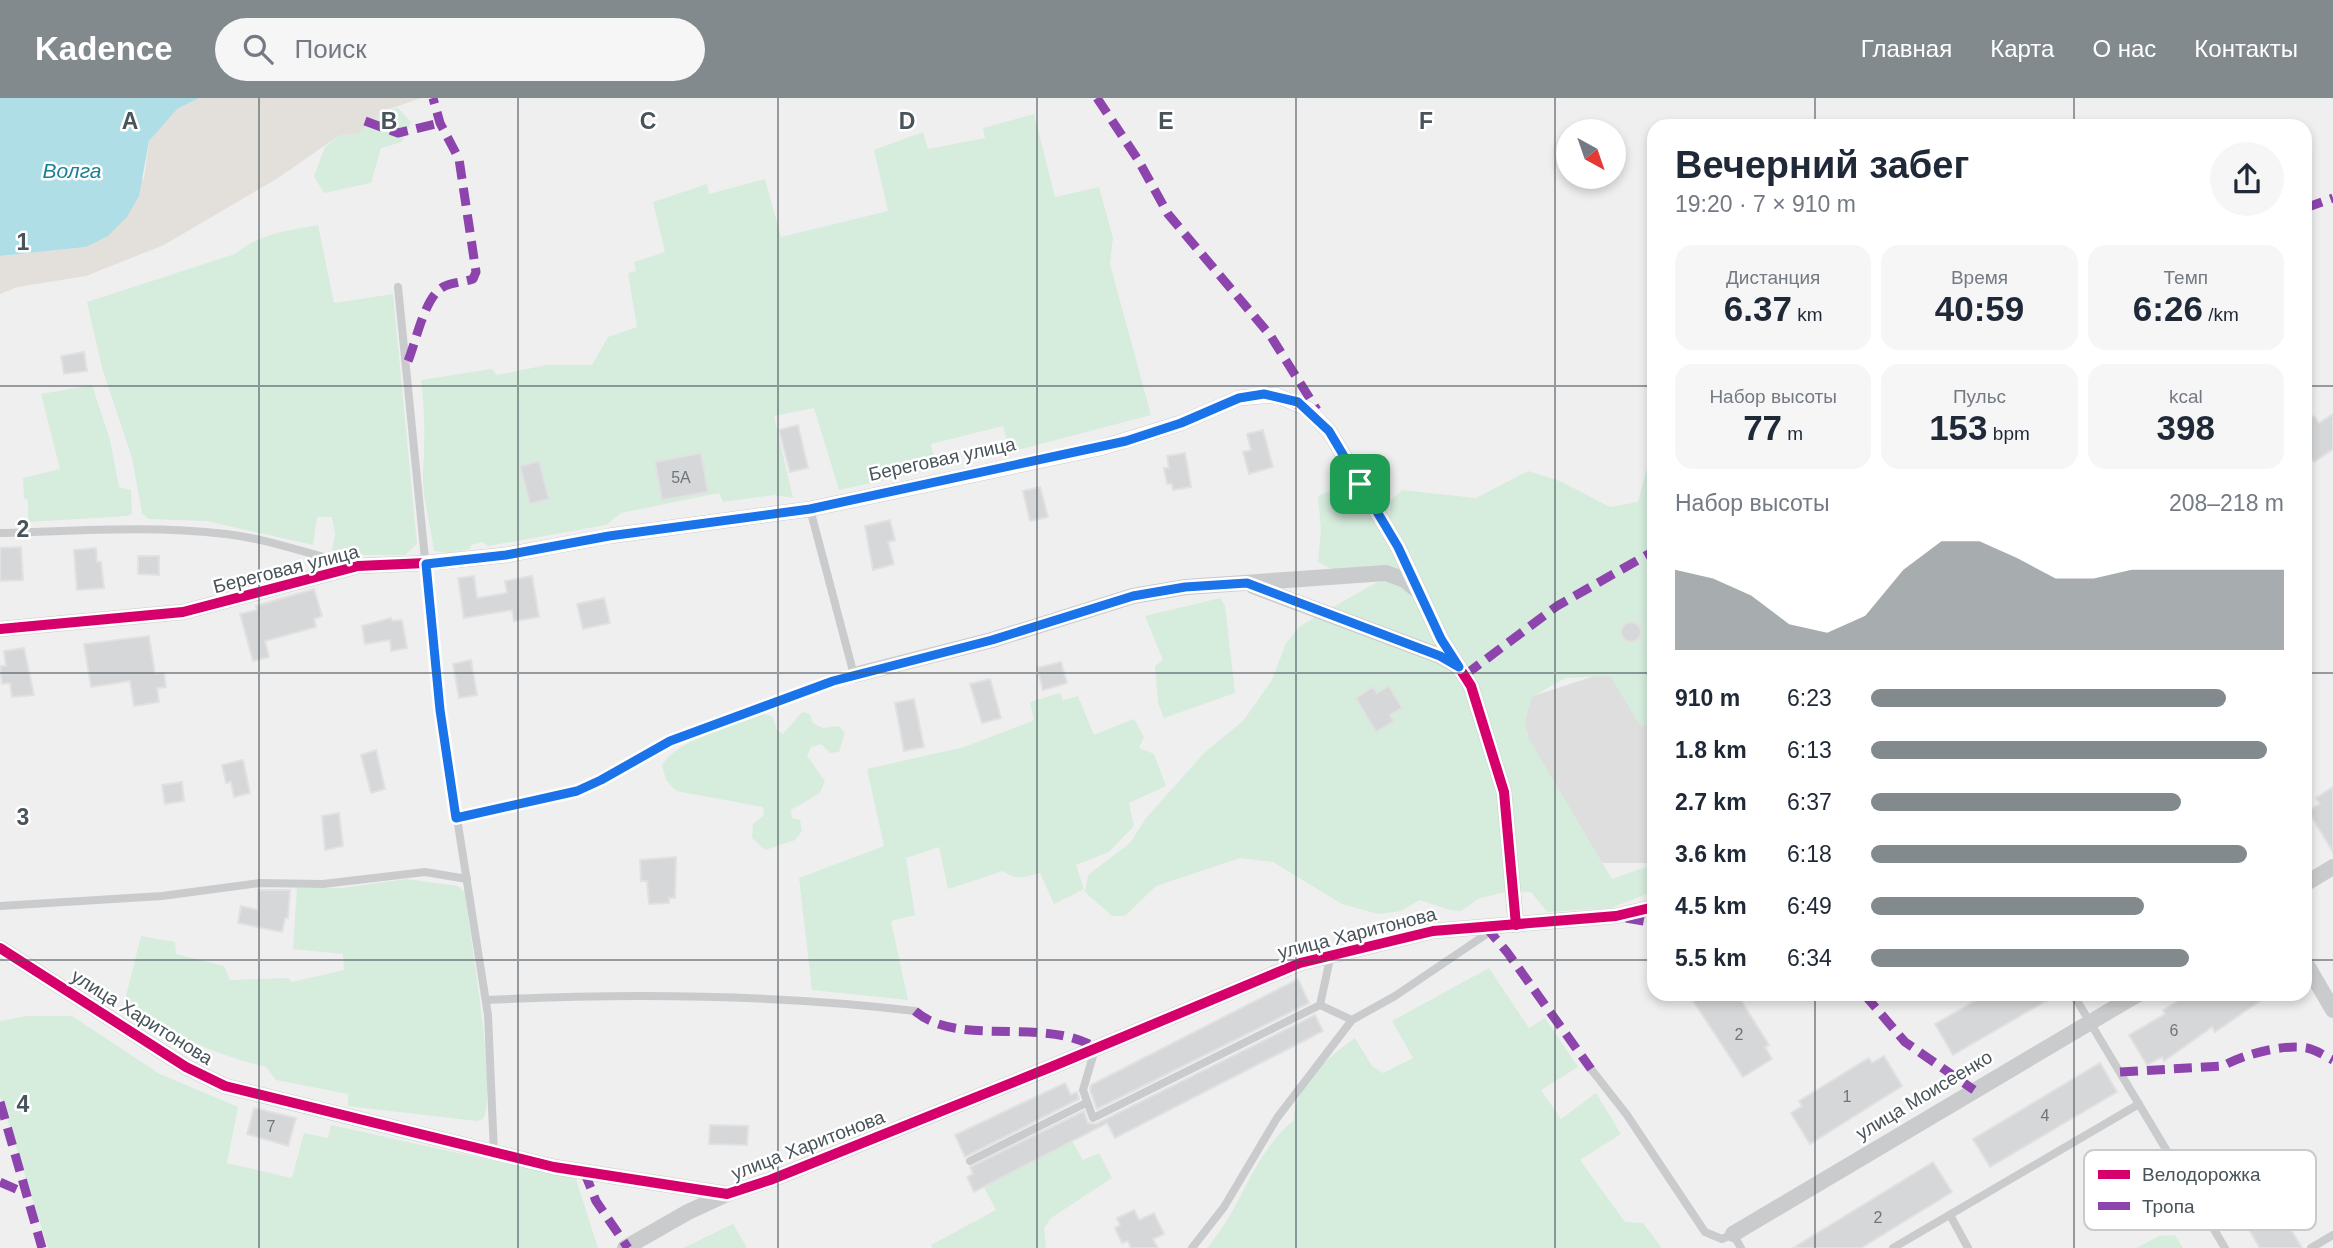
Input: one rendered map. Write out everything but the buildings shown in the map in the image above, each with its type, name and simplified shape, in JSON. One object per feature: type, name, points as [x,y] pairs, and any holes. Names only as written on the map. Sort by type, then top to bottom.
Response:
[{"type":"street","name":"Береговая улица","points":[[0,629],[183,612],[358,566],[426,564],[506,555],[609,536],[810,509],[1100,447],[1181,423],[1239,398],[1276,395],[1308,409],[1329,431],[1402,555],[1476,699],[1504,792],[1508,925]]},
{"type":"street","points":[[854,675],[992,640],[1133,596],[1185,587],[1386,573],[1405,580],[1421,594]]},
{"type":"street","points":[[1247,583],[1440,656],[1459,667]]},
{"type":"street","points":[[2312,880],[2333,867]]},
{"type":"street","name":"улица Харитонова","points":[[0,948],[209,1080],[554,1167],[727,1194],[770,1180],[1096,1048],[1279,970],[1406,935],[1460,926],[1616,916],[1647,909]]},
{"type":"street","points":[[2312,974],[2333,1010]]},
{"type":"street","name":"улица Моисеенко","points":[[1737,1241],[2126,1001]]},
{"type":"street","points":[[625,1248],[688,1212],[727,1194]]},
{"type":"lane","points":[[398,287],[440,710],[486,1000],[494,1092],[495,1153]]},
{"type":"lane","points":[[456,818],[577,791],[699,728],[854,675],[810,509]]},
{"type":"lane","name":"Береговая улица","points":[[0,533],[126,529],[209,532],[292,547],[358,566]]},
{"type":"lane","points":[[0,906],[162,896],[260,883],[323,884],[412,873],[436,873],[467,879]]},
{"type":"lane","points":[[1192,1248],[1224,1207],[1277,1118],[1352,1020],[1508,925]]},
{"type":"lane","points":[[1320,1005],[1331,954]]},
{"type":"lane","points":[[486,1000],[610,993],[803,999],[915,1011]]},
{"type":"lane","points":[[2077,1001],[2166,1150]]},
{"type":"lane","points":[[1320,1005],[1352,1020]]},
{"type":"lane","points":[[1096,1048],[1083,1082],[1086,1103],[1093,1118],[1320,1005]]},
{"type":"lane","points":[[1591,1069],[1627,1115],[1704,1232],[1737,1241]]},
{"type":"lane","points":[[970,1161],[1086,1103]]},
{"type":"lane","points":[[1893,1248],[2139,1104]]},
{"type":"lane","points":[[1950,1215],[1968,1248]]},
{"type":"lane","points":[[2214,1230],[2225,1248]]},
{"type":"lane","points":[[2311,1248],[2333,1236]]},
{"type":"shaded area","points":[[1613,670],[1647,696],[1647,863],[1589,863],[1506,705]]},
{"type":"green space","points":[[398,108],[411,122],[402,142],[381,148],[371,183],[324,193],[314,176],[325,147],[340,135],[358,134],[384,111]]},
{"type":"green space","points":[[1034,114],[1055,197],[1099,187],[1113,238],[1110,264],[1151,415],[1010,452],[1003,426],[931,444],[936,469],[839,490],[814,408],[774,416],[793,498],[774,495],[723,502],[719,493],[621,513],[606,525],[488,546],[483,542],[471,545],[470,549],[449,553],[434,551],[423,483],[424,426],[421,380],[492,369],[497,375],[547,365],[592,365],[608,337],[637,327],[628,273],[636,271],[634,262],[665,252],[653,202],[707,184],[709,194],[765,179],[781,237],[888,211],[874,150],[923,132],[928,149],[985,138],[983,128]]},
{"type":"green space","points":[[318,225],[334,303],[393,294],[417,544],[405,555],[338,555],[332,550],[335,534],[332,517],[317,517],[313,545],[206,521],[148,519],[142,513],[132,458],[102,368],[87,302],[235,254],[264,237]]},
{"type":"green space","points":[[92,385],[110,440],[119,487],[131,490],[132,513],[128,516],[28,522],[28,500],[24,498],[23,478],[60,469],[41,394]]},
{"type":"green space","points":[[1528,471],[1560,481],[1610,507],[1638,502],[1646,471],[1647,725],[1641,727],[1610,676],[1565,678],[1532,697],[1525,721],[1529,739],[1612,879],[1647,866],[1647,894],[1611,908],[1547,912],[1531,892],[1500,893],[1478,899],[1461,911],[1420,900],[1401,911],[1378,914],[1342,904],[1273,862],[1240,858],[1156,886],[1125,916],[1112,916],[1085,892],[1088,875],[1130,843],[1146,818],[1206,751],[1243,721],[1272,680],[1286,643],[1300,626],[1379,581],[1345,576],[1318,562],[1321,529],[1318,496],[1339,487],[1364,512],[1389,521],[1391,500],[1402,490],[1476,498]]},
{"type":"green space","points":[[1220,598],[1225,606],[1235,693],[1164,718],[1158,703],[1155,666],[1163,660],[1145,616]]},
{"type":"green space","points":[[1060,693],[1063,700],[1078,696],[1094,735],[1134,719],[1144,737],[1139,748],[1154,754],[1166,786],[1129,803],[1134,826],[1109,852],[1076,865],[1084,889],[1054,904],[1040,873],[1017,877],[1003,871],[948,889],[939,847],[906,858],[915,915],[891,921],[908,1000],[812,990],[799,878],[884,846],[867,769],[964,747],[1030,722],[1034,720],[1030,702]]},
{"type":"green space","points":[[802,712],[810,714],[813,723],[823,728],[839,726],[845,733],[839,752],[830,753],[821,744],[811,747],[807,756],[825,781],[820,793],[791,810],[792,818],[800,820],[802,831],[795,840],[765,850],[752,838],[753,824],[764,815],[763,807],[676,791],[666,780],[662,765],[670,756],[694,740],[764,714],[773,717],[777,730],[783,734]]},
{"type":"green space","points":[[406,879],[458,886],[465,893],[485,1047],[487,1104],[483,1119],[476,1121],[348,1106],[348,1094],[276,1080],[266,1067],[210,1049],[123,1008],[141,936],[175,942],[176,954],[224,966],[230,980],[288,978],[292,982],[344,970],[343,954],[293,949],[297,888],[342,888]]},
{"type":"green space","points":[[1489,968],[1529,1028],[1545,1018],[1578,1067],[1541,1090],[1561,1119],[1596,1093],[1621,1134],[1580,1160],[1625,1222],[1643,1223],[1662,1248],[1207,1248],[1230,1215],[1268,1149],[1294,1120],[1300,1095],[1324,1063],[1355,1038],[1372,1066],[1383,1073],[1413,1058],[1392,1021]]},
{"type":"green space","points":[[27,1016],[72,1016],[160,1074],[238,1107],[227,1163],[292,1178],[304,1133],[328,1138],[331,1125],[576,1179],[598,1248],[48,1248],[0,1096],[0,1021]]},
{"type":"green space","points":[[1072,1141],[1083,1160],[1099,1153],[1112,1178],[1051,1218],[1044,1228],[1046,1248],[932,1248],[931,1245],[996,1210],[984,1187]]},
{"type":"green space","points":[[733,1224],[747,1248],[683,1248]]},
{"type":"green space","points":[[2175,1235],[2183,1248],[2136,1248],[2159,1236]]},
{"type":"sand","points":[[199,98],[421,98],[384,111],[358,134],[340,135],[278,178],[164,245],[86,276],[18,287],[0,294],[0,256],[86,247],[144,178],[149,142],[162,122],[177,109]]},
{"type":"water","name":"Волга","points":[[0,98],[199,98],[177,109],[149,141],[139,196],[127,217],[108,236],[86,247],[0,256]]},
{"type":"marked path","points":[[408,361],[432,298],[445,286],[473,279],[476,272],[459,159],[440,123],[433,98]]},
{"type":"marked path","points":[[1097,98],[1137,158],[1168,214],[1270,335],[1317,410]]},
{"type":"marked path","points":[[365,121],[398,133],[440,123]]},
{"type":"marked path","points":[[2312,206],[2333,198]]},
{"type":"marked path","points":[[1465,675],[1557,606],[1647,555]]},
{"type":"marked path","points":[[1626,918],[1647,922]]},
{"type":"marked path","points":[[1485,926],[1507,952],[1591,1069]]},
{"type":"marked path","points":[[1870,1001],[1905,1042],[1974,1090]]},
{"type":"marked path","points":[[915,1011],[933,1022],[954,1028],[1053,1034],[1076,1039],[1096,1048]]},
{"type":"marked path","points":[[2120,1072],[2223,1066],[2253,1054],[2286,1047],[2307,1048],[2333,1060]]},
{"type":"marked path","points":[[0,1102],[42,1248]]},
{"type":"marked path","points":[[584,1171],[596,1201],[628,1248]]},
{"type":"marked path","points":[[0,1182],[25,1193]]},
{"type":"cycle path","points":[[0,629],[183,612],[358,566],[506,555],[609,536],[810,509],[1100,448],[1181,423],[1239,398],[1276,395],[1308,409],[1329,431],[1398,547],[1441,639],[1471,686],[1504,792],[1516,925]]},
{"type":"cycle path","points":[[0,948],[186,1067],[225,1086],[554,1167],[727,1194],[770,1180],[1051,1067],[1300,963],[1433,931],[1616,916],[1647,909]]},
{"type":"route","points":[[1264,394],[1298,402],[1317,417],[1329,431],[1360,484],[1407,563],[1441,639],[1459,667],[1440,656],[1247,583],[1185,587],[1133,596],[992,640],[833,681],[699,728],[577,791],[456,818],[440,710],[426,564],[506,555],[609,536],[810,509],[1126,441],[1181,423],[1239,398],[1264,394]]}]
